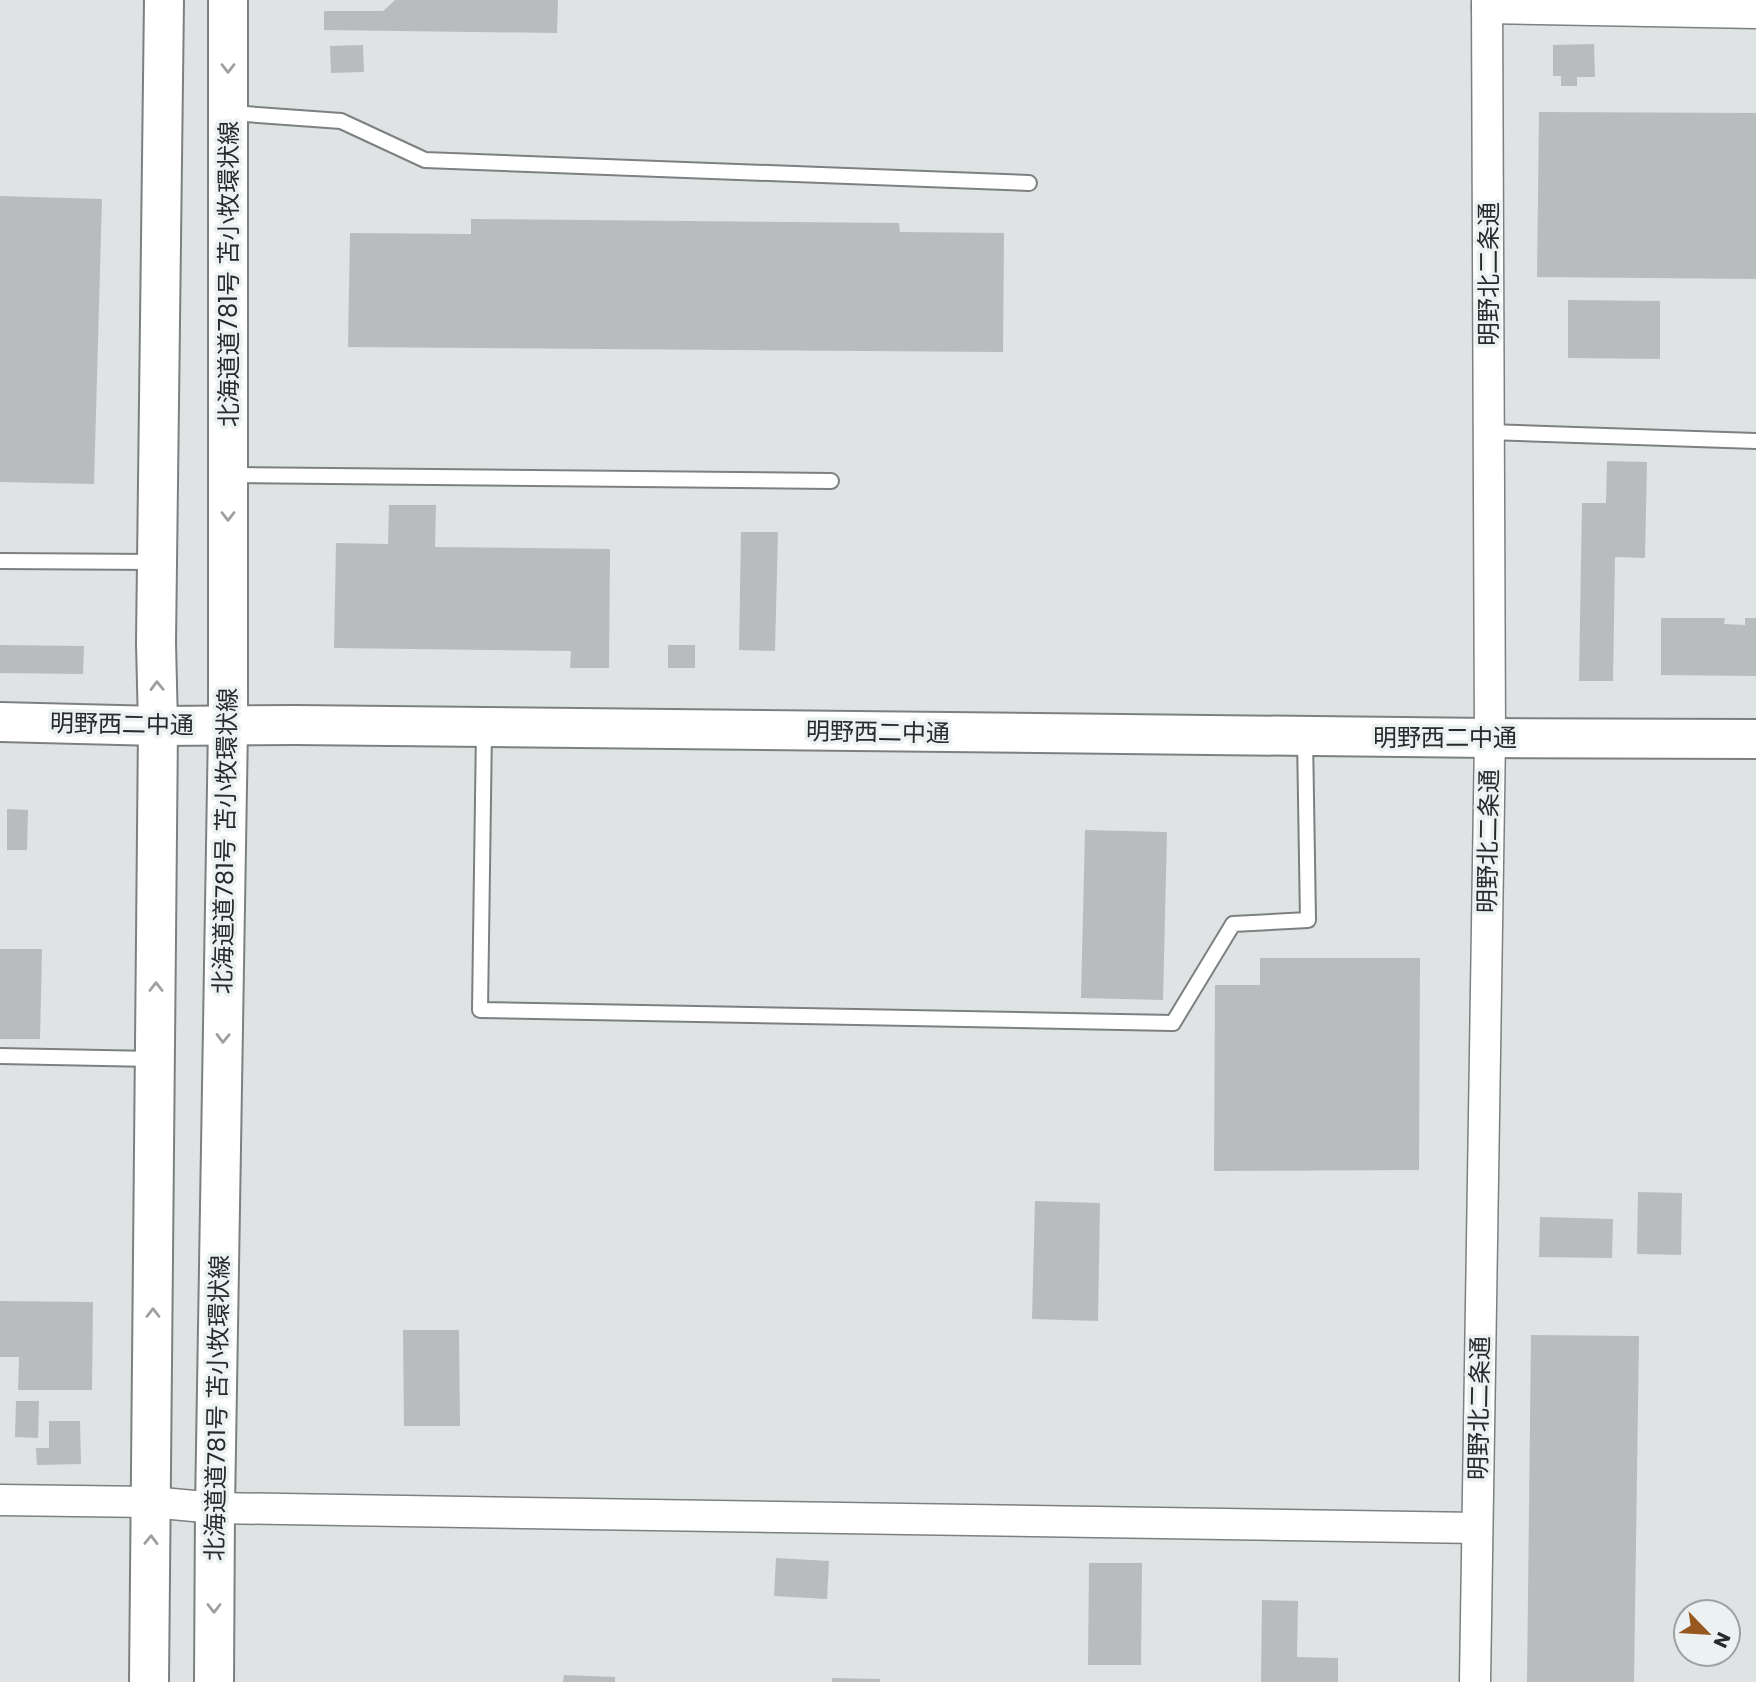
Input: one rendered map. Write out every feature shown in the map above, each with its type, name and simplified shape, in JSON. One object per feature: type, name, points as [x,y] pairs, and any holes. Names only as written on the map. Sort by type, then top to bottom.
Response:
[{"type":"main road","points":[[149,1682],[158,726],[156,643],[164,0]]},
{"type":"main road","name":"北海道道781号 苫小牧環状線","points":[[214,1682],[228,726],[228,0]]},
{"type":"main road","name":"明野西二中通","points":[[0,722],[158,726],[1756,739]]},
{"type":"street","points":[[1487,4],[1756,13]]},
{"type":"street","name":"明野北二条通","points":[[1475,1682],[1490,738],[1487,4]]},
{"type":"street","points":[[0,1500],[151,1502],[215,1508],[1477,1528]]},
{"type":"lane","points":[[228,113],[341,121],[425,160],[1028,183]]},
{"type":"lane","points":[[1489,432],[1756,441]]},
{"type":"lane","points":[[228,475],[831,481]]},
{"type":"lane","points":[[0,561],[157,562]]},
{"type":"lane","points":[[484,727],[480,1010],[1173,1023],[1233,924],[1308,920],[1305,736]]},
{"type":"lane","points":[[0,1056],[155,1059]]},
{"type":"building","points":[[395,0],[558,0],[557,33],[324,30],[324,11],[383,11]]},
{"type":"building","points":[[1594,44],[1595,77],[1577,77],[1577,86],[1561,86],[1561,76],[1553,76],[1553,45]]},
{"type":"building","points":[[363,45],[364,72],[331,73],[330,46]]},
{"type":"building","points":[[1539,112],[1756,113],[1756,279],[1537,277]]},
{"type":"building","points":[[0,196],[102,199],[94,484],[0,482]]},
{"type":"building","points":[[471,219],[899,223],[900,232],[1004,233],[1003,352],[348,347],[350,233],[471,234]]},
{"type":"building","points":[[1568,300],[1660,301],[1660,359],[1568,358]]},
{"type":"building","points":[[1607,461],[1647,462],[1645,558],[1615,557],[1613,681],[1579,681],[1582,503],[1606,503]]},
{"type":"building","points":[[389,505],[436,505],[435,547],[610,549],[609,668],[570,668],[571,651],[334,648],[336,543],[388,544]]},
{"type":"building","points":[[741,532],[778,532],[775,651],[739,650]]},
{"type":"building","points":[[1661,618],[1725,618],[1724,624],[1745,625],[1745,618],[1756,618],[1756,676],[1661,675]]},
{"type":"building","points":[[0,645],[84,646],[83,674],[0,673]]},
{"type":"building","points":[[668,645],[695,645],[695,668],[668,668]]},
{"type":"building","points":[[7,809],[28,810],[27,850],[7,850]]},
{"type":"building","points":[[1085,830],[1167,832],[1163,1000],[1081,998]]},
{"type":"building","points":[[0,949],[42,949],[40,1039],[0,1039]]},
{"type":"building","points":[[1260,958],[1420,958],[1419,1170],[1214,1171],[1215,985],[1260,985]]},
{"type":"building","points":[[1638,1192],[1682,1193],[1681,1255],[1637,1254]]},
{"type":"building","points":[[1035,1201],[1100,1203],[1098,1321],[1032,1319]]},
{"type":"building","points":[[1540,1217],[1613,1219],[1612,1258],[1539,1257]]},
{"type":"building","points":[[0,1301],[93,1302],[92,1390],[18,1390],[19,1357],[0,1357]]},
{"type":"building","points":[[403,1330],[459,1330],[460,1426],[404,1426]]},
{"type":"building","points":[[1531,1335],[1639,1336],[1634,1682],[1527,1682]]},
{"type":"building","points":[[16,1401],[39,1401],[38,1438],[15,1437]]},
{"type":"building","points":[[49,1421],[80,1421],[81,1464],[37,1465],[36,1448],[49,1448]]},
{"type":"building","points":[[776,1558],[829,1561],[827,1599],[774,1596]]},
{"type":"building","points":[[1089,1563],[1142,1563],[1141,1665],[1088,1665]]},
{"type":"building","points":[[1262,1600],[1298,1601],[1297,1657],[1338,1658],[1338,1682],[1261,1682]]},
{"type":"building","points":[[564,1675],[615,1677],[615,1682],[563,1682]]},
{"type":"building","points":[[832,1678],[880,1679],[880,1682],[832,1682]]}]
